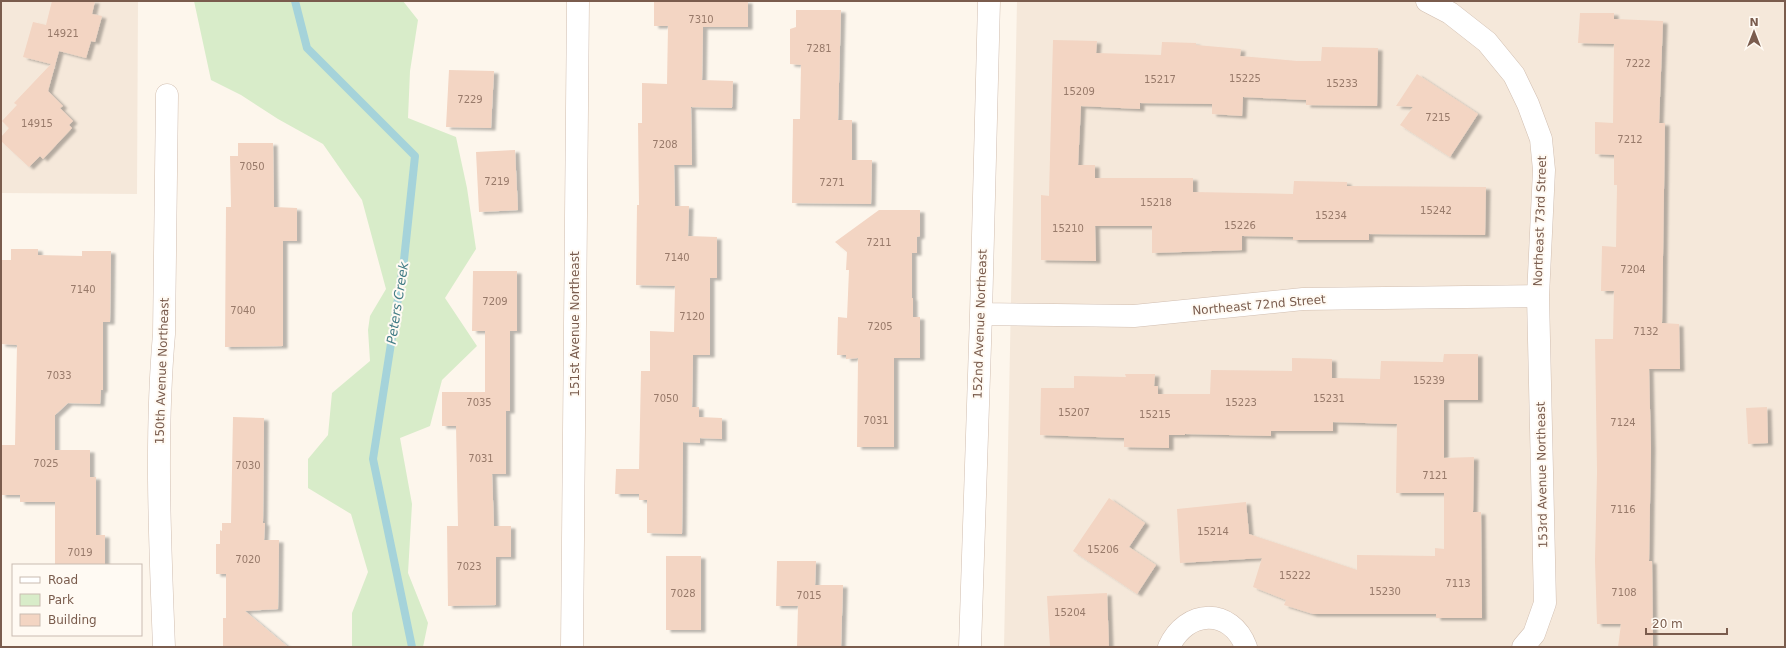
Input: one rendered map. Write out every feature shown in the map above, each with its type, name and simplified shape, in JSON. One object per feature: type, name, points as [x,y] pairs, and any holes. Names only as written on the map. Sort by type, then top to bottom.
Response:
[{"type":"street","name":"151st Avenue Northeast","points":[[572,647],[578,1]]},
{"type":"street","name":"152nd Avenue Northeast","points":[[970,647],[981,314],[989,1]]},
{"type":"street","name":"Northeast 73rd Street","points":[[1427,1],[1450,14],[1487,42],[1514,75],[1528,104],[1541,139],[1544,170],[1538,296]]},
{"type":"street","name":"150th Avenue Northeast","points":[[164,647],[159,512],[161,371],[164,334],[167,95]]},
{"type":"street","name":"Northeast 72nd Street","points":[[981,314],[1134,316],[1303,299],[1538,296]]},
{"type":"street","name":"153rd Avenue Northeast","points":[[1523,647],[1534,634],[1545,603],[1538,296]]},
{"type":"street","points":[[1169,647],[1174,637],[1182,627],[1193,620],[1206,618],[1219,620],[1231,626],[1240,634],[1246,647]]},
{"type":"shaded area","points":[[1,1],[138,1],[137,194],[1,193]]},
{"type":"shaded area","points":[[1017,1],[1785,1],[1785,647],[1004,647]]},
{"type":"green space","points":[[194,1],[403,1],[418,20],[410,71],[408,118],[456,137],[467,188],[476,249],[445,298],[477,346],[442,380],[430,426],[400,438],[412,504],[408,573],[428,623],[423,647],[352,647],[352,613],[368,572],[351,514],[308,488],[308,459],[328,435],[332,393],[370,361],[368,330],[370,316],[386,289],[362,200],[323,144],[278,119],[241,95],[211,80]]},
{"type":"building","points":[[52,1],[95,1],[92,14],[102,16],[95,42],[91,41],[86,58],[59,51],[48,91],[63,106],[60,108],[73,121],[69,125],[72,128],[43,159],[40,156],[29,167],[1,141],[1,137],[9,128],[2,121],[17,105],[14,103],[51,64],[23,57],[33,22],[46,25]]},
{"type":"building","points":[[654,1],[748,1],[748,27],[703,27],[702,80],[733,81],[732,108],[691,107],[692,165],[674,165],[675,206],[689,206],[688,236],[717,237],[717,278],[710,278],[710,355],[693,355],[692,407],[699,407],[699,417],[722,418],[722,439],[700,438],[700,443],[683,442],[682,534],[647,533],[647,500],[639,500],[639,494],[615,494],[616,469],[639,469],[641,371],[650,371],[650,331],[674,332],[675,286],[636,285],[637,205],[639,205],[638,123],[642,123],[642,83],[667,84],[668,26],[654,26]]},
{"type":"building","points":[[796,10],[841,10],[838,120],[852,120],[852,160],[872,160],[871,204],[792,203],[793,119],[800,119],[801,65],[790,64],[790,29],[796,27]]},
{"type":"building","points":[[1580,13],[1614,13],[1614,19],[1663,21],[1659,123],[1665,123],[1662,323],[1679,324],[1680,369],[1649,369],[1651,448],[1649,561],[1652,561],[1653,647],[1618,647],[1621,624],[1597,624],[1595,561],[1597,472],[1595,339],[1613,339],[1614,291],[1601,291],[1602,246],[1616,247],[1617,185],[1614,185],[1614,155],[1595,154],[1595,122],[1613,123],[1614,44],[1578,43]]},
{"type":"building","points":[[1053,40],[1097,41],[1096,53],[1161,55],[1162,42],[1196,43],[1196,45],[1241,49],[1240,56],[1297,61],[1321,61],[1322,47],[1378,48],[1377,106],[1306,105],[1306,100],[1243,97],[1242,116],[1212,114],[1212,104],[1140,103],[1140,109],[1081,106],[1078,165],[1095,165],[1095,178],[1193,178],[1193,192],[1293,194],[1294,181],[1347,182],[1347,186],[1486,187],[1485,235],[1369,234],[1369,240],[1293,240],[1293,237],[1242,236],[1242,250],[1152,253],[1152,226],[1095,226],[1096,261],[1041,260],[1041,195],[1049,196]]},
{"type":"building","points":[[449,70],[494,71],[491,128],[446,127]]},
{"type":"building","points":[[1417,74],[1478,114],[1450,157],[1400,125],[1413,107],[1396,106]]},
{"type":"building","points":[[238,143],[273,143],[274,207],[297,208],[297,241],[283,241],[283,346],[225,347],[226,207],[231,207],[230,156],[238,156]]},
{"type":"building","points":[[515,150],[518,210],[479,212],[476,152]]},
{"type":"building","points":[[879,210],[920,210],[920,236],[917,237],[917,253],[912,253],[912,298],[913,317],[920,317],[920,358],[894,358],[894,447],[857,447],[858,358],[846,359],[846,355],[837,355],[838,317],[847,318],[849,270],[846,270],[847,252],[835,242]]},
{"type":"building","points":[[11,249],[38,249],[38,255],[82,256],[82,251],[111,251],[110,322],[103,322],[103,390],[101,390],[100,404],[68,403],[55,415],[55,450],[90,450],[90,477],[96,477],[96,535],[105,535],[105,564],[55,564],[55,502],[20,502],[20,495],[1,495],[1,445],[15,445],[17,345],[1,344],[1,260],[11,260]]},
{"type":"building","points":[[473,271],[517,271],[517,331],[510,331],[510,411],[506,411],[506,474],[492,474],[494,526],[511,526],[511,557],[496,557],[496,605],[448,606],[447,526],[458,526],[456,426],[442,426],[442,392],[485,392],[485,331],[472,331]]},
{"type":"building","points":[[1444,354],[1478,354],[1478,400],[1444,400],[1444,458],[1474,457],[1473,512],[1481,512],[1482,618],[1436,618],[1436,614],[1313,614],[1284,605],[1286,600],[1253,587],[1262,558],[1180,563],[1177,509],[1246,502],[1249,534],[1357,570],[1357,555],[1435,556],[1435,548],[1444,549],[1444,493],[1396,493],[1397,424],[1333,422],[1333,431],[1271,431],[1271,436],[1169,435],[1169,448],[1124,447],[1124,438],[1040,435],[1041,388],[1074,388],[1074,376],[1126,377],[1125,374],[1155,374],[1154,386],[1158,386],[1158,394],[1210,394],[1211,370],[1292,371],[1292,358],[1332,359],[1332,378],[1380,379],[1381,361],[1443,362]]},
{"type":"building","points":[[1767,407],[1768,443],[1748,444],[1746,408]]},
{"type":"building","points":[[233,417],[264,418],[264,540],[279,540],[278,609],[245,611],[288,647],[223,647],[223,618],[226,618],[226,574],[216,574],[216,544],[220,544],[220,530],[222,531],[222,523],[231,523]]},
{"type":"building","points":[[1109,498],[1145,523],[1129,547],[1156,565],[1137,594],[1073,551]]},
{"type":"building","points":[[666,556],[701,556],[701,630],[666,630]]},
{"type":"building","points":[[777,561],[816,561],[815,585],[843,585],[841,647],[797,647],[798,606],[776,606]]},
{"type":"building","points":[[1107,593],[1109,647],[1050,647],[1047,596]]},
{"type":"waterway","name":"Peters Creek","points":[[295,1],[307,48],[415,156],[404,260],[373,459],[412,647]]}]
